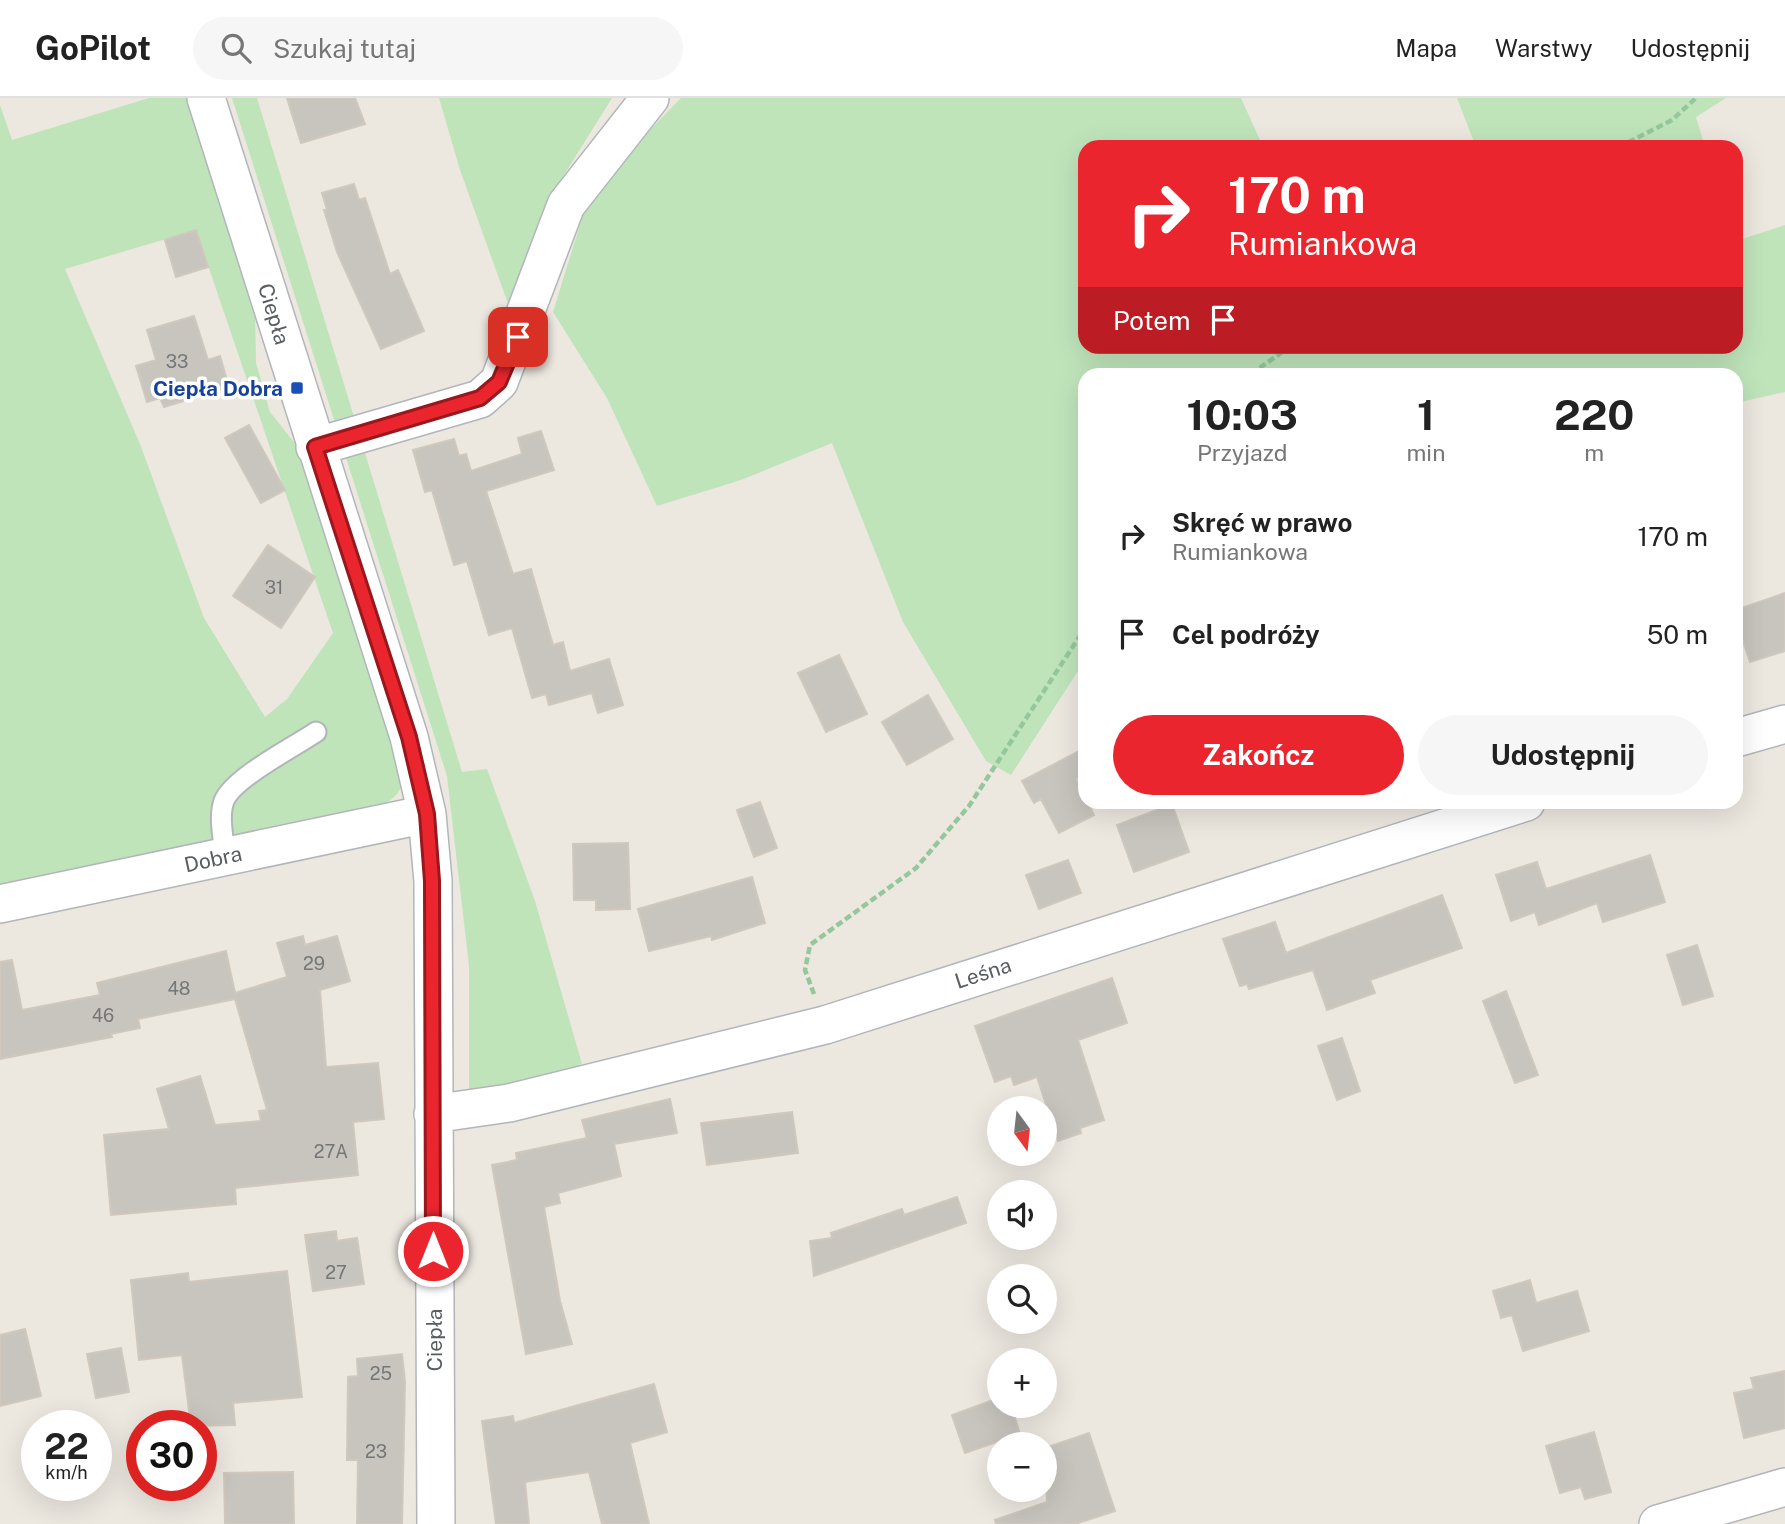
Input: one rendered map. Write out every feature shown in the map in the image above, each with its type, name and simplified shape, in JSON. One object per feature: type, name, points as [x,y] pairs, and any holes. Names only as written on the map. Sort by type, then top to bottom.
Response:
[{"type":"street","name":"Ciepła","points":[[206,98],[409,737],[427,814],[433,888],[436,1524]]},
{"type":"street","points":[[315,447],[480,398],[499,382],[566,205],[650,98]]},
{"type":"street","points":[[1743,736],[1785,724]]},
{"type":"street","name":"Leśna","points":[[433,1114],[509,1103],[825,1025],[1504,809]]},
{"type":"street","name":"Dobra","points":[[0,904],[427,814]]},
{"type":"street","points":[[1658,1524],[1785,1487]]},
{"type":"lane","points":[[225,856],[222,811],[227,795],[244,780],[316,732]]},
{"type":"path","points":[[1633,140],[1672,120],[1696,98]]},
{"type":"path","points":[[1260,368],[1280,354]]},
{"type":"path","points":[[825,1025],[805,970],[810,945],[916,868],[969,806],[1078,639]]},
{"type":"green space","points":[[149,98],[189,98],[255,306],[256,363],[270,412],[301,451],[402,769],[399,791],[383,805],[0,886],[0,105],[12,140]],"holes":[[[196,230],[333,633],[287,699],[265,717],[204,618],[140,444],[65,269]]]},
{"type":"green space","points":[[232,98],[257,98],[462,772],[487,769],[535,901],[582,1064],[529,1084],[469,1090],[469,966],[447,776]]},
{"type":"green space","points":[[439,98],[612,98],[554,191],[510,309],[460,170]]},
{"type":"green space","points":[[681,98],[1241,98],[1260,140],[1078,140],[1078,354],[1743,354],[1743,239],[1785,225],[1785,392],[1743,401],[1743,368],[1078,368],[1078,671],[1011,775],[986,761],[903,622],[832,443],[741,480],[657,506],[607,398],[553,312],[584,212],[616,165]]},
{"type":"green space","points":[[1457,98],[1726,98],[1696,117],[1703,140],[1473,140]]},
{"type":"building","points":[[287,98],[355,98],[365,124],[301,143]]},
{"type":"building","points":[[354,184],[359,200],[365,198],[390,274],[398,270],[424,331],[381,349],[337,252],[324,210],[327,210],[322,193]]},
{"type":"building","points":[[196,230],[208,267],[176,277],[165,240]]},
{"type":"building","points":[[194,316],[208,360],[220,356],[229,387],[164,407],[160,398],[147,402],[136,366],[156,360],[147,330]]},
{"type":"building","points":[[249,425],[285,490],[261,503],[225,438]]},
{"type":"building","points":[[541,431],[554,470],[486,491],[513,574],[531,569],[553,645],[563,642],[570,671],[609,659],[623,705],[598,713],[592,693],[549,705],[546,694],[532,698],[512,628],[489,635],[467,561],[454,565],[432,490],[425,492],[413,450],[454,439],[459,456],[466,454],[471,471],[522,454],[518,438]]},
{"type":"building","points":[[268,545],[315,577],[281,628],[233,596]]},
{"type":"building","points":[[1785,593],[1785,651],[1750,662],[1743,641],[1743,608]]},
{"type":"building","points":[[839,655],[867,714],[826,732],[798,673]]},
{"type":"building","points":[[928,695],[953,739],[907,765],[882,722]]},
{"type":"building","points":[[1078,752],[1078,809],[1091,809],[1094,815],[1059,833],[1041,799],[1034,803],[1022,781]]},
{"type":"building","points":[[760,802],[777,848],[754,857],[737,810]]},
{"type":"building","points":[[1159,809],[1174,809],[1189,852],[1134,872],[1117,825]]},
{"type":"building","points":[[628,843],[630,909],[596,910],[596,900],[574,900],[573,844]]},
{"type":"building","points":[[1650,855],[1665,902],[1603,922],[1597,903],[1539,925],[1535,912],[1511,921],[1496,875],[1537,862],[1546,889]]},
{"type":"building","points":[[1068,860],[1081,893],[1039,909],[1026,875]]},
{"type":"building","points":[[752,877],[765,923],[712,940],[711,936],[649,951],[638,909]]},
{"type":"building","points":[[1442,895],[1462,948],[1370,980],[1375,993],[1327,1010],[1313,970],[1249,989],[1247,984],[1240,986],[1223,939],[1275,922],[1286,953]]},
{"type":"building","points":[[303,936],[305,945],[337,936],[350,981],[320,990],[326,1067],[378,1063],[384,1119],[353,1122],[358,1175],[235,1188],[236,1204],[111,1215],[104,1135],[169,1129],[157,1089],[200,1076],[215,1125],[261,1121],[259,1111],[267,1110],[235,999],[138,1019],[140,1028],[111,1034],[112,1037],[0,1059],[0,962],[12,960],[22,1010],[100,995],[97,983],[226,951],[235,993],[287,977],[277,943]]},
{"type":"building","points":[[1697,945],[1713,996],[1683,1005],[1667,955]]},
{"type":"building","points":[[1112,978],[1127,1023],[1078,1040],[1104,1120],[1080,1128],[1081,1133],[1058,1141],[1057,1096],[1043,1096],[1037,1077],[1014,1085],[1011,1076],[995,1082],[975,1026]]},
{"type":"building","points":[[1506,991],[1538,1075],[1515,1083],[1483,1001]]},
{"type":"building","points":[[1342,1038],[1360,1091],[1337,1100],[1318,1046]]},
{"type":"building","points":[[670,1099],[677,1133],[614,1144],[621,1176],[558,1193],[560,1203],[544,1207],[560,1301],[572,1344],[526,1354],[492,1165],[517,1160],[516,1153],[587,1138],[582,1120]]},
{"type":"building","points":[[792,1112],[798,1153],[707,1165],[701,1123]]},
{"type":"building","points":[[957,1197],[966,1223],[814,1276],[810,1241],[832,1238],[831,1233],[902,1209],[904,1215]]},
{"type":"building","points":[[336,1231],[337,1241],[357,1238],[364,1284],[313,1291],[305,1235]]},
{"type":"building","points":[[287,1271],[302,1397],[233,1403],[235,1425],[217,1425],[217,1410],[189,1410],[182,1355],[139,1360],[131,1280],[188,1273],[189,1282]]},
{"type":"building","points":[[1530,1280],[1536,1303],[1577,1291],[1589,1331],[1523,1351],[1512,1315],[1501,1318],[1493,1291]]},
{"type":"building","points":[[25,1329],[41,1396],[0,1406],[0,1335]]},
{"type":"building","points":[[121,1348],[129,1392],[96,1398],[87,1354]]},
{"type":"building","points":[[402,1354],[405,1382],[402,1524],[357,1524],[358,1460],[347,1460],[348,1377],[358,1376],[357,1359]]},
{"type":"building","points":[[1785,1371],[1785,1428],[1744,1438],[1734,1393],[1754,1389],[1751,1378]]},
{"type":"building","points":[[654,1384],[667,1432],[630,1443],[649,1524],[602,1524],[589,1472],[525,1482],[529,1524],[496,1524],[482,1421],[513,1416],[514,1423]]},
{"type":"building","points":[[987,1402],[987,1418],[1015,1418],[1019,1432],[987,1432],[987,1445],[965,1453],[952,1415]]},
{"type":"building","points":[[1594,1432],[1611,1492],[1585,1499],[1581,1487],[1560,1493],[1546,1446]]},
{"type":"building","points":[[1089,1433],[1115,1511],[1075,1524],[996,1524],[995,1520],[1047,1502],[1057,1502],[1057,1444]]},
{"type":"building","points":[[293,1472],[294,1524],[225,1524],[224,1473]]},
{"type":"place","name":"Ciepła Dobra","points":[[297,388]]},
{"type":"route","points":[[433,1251],[432,854],[427,814],[409,737],[315,447],[480,398],[499,382],[518,337]]}]
